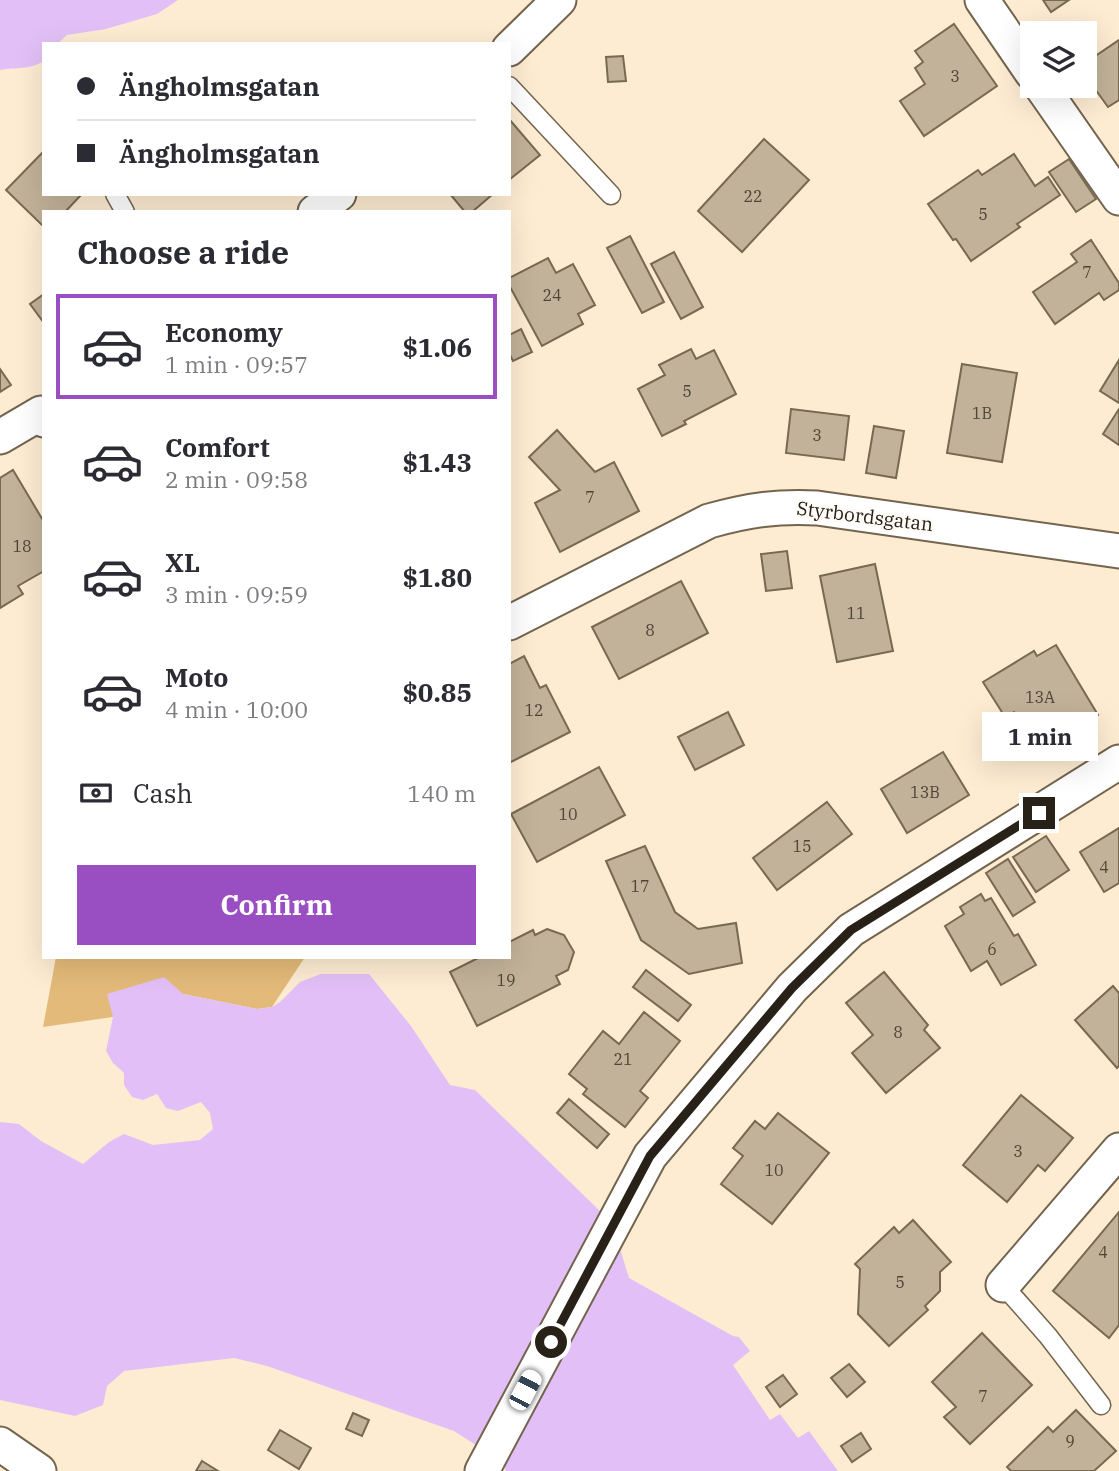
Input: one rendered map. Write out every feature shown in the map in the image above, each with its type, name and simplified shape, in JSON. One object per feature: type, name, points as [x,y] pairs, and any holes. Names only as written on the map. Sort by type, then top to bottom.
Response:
[{"type":"street","points":[[511,47],[559,0]]},
{"type":"street","points":[[982,0],[1020,55]]},
{"type":"street","points":[[1049,98],[1119,198]]},
{"type":"street","points":[[318,210],[336,196]]},
{"type":"street","points":[[0,437],[42,417]]},
{"type":"street","name":"Styrbordsgatan","points":[[511,622],[709,521],[779,506],[817,508],[1119,551]]},
{"type":"street","points":[[485,1466],[650,1156],[792,988],[851,930],[1119,762]]},
{"type":"street","points":[[1003,1285],[1119,1150]]},
{"type":"street","points":[[0,1444],[39,1471]]},
{"type":"lane","points":[[511,88],[611,195]]},
{"type":"lane","points":[[1003,1285],[1048,1336],[1101,1405]]},
{"type":"shaded area","points":[[0,0],[178,0],[157,14],[106,29],[67,35],[59,42],[42,42],[42,62],[28,67],[0,70]]},
{"type":"shaded area","points":[[56,959],[304,959],[272,1007],[257,1009],[183,994],[113,1017],[43,1027]]},
{"type":"shaded area","points":[[321,974],[369,974],[411,1026],[450,1085],[475,1090],[600,1211],[621,1252],[629,1278],[739,1337],[750,1351],[733,1365],[770,1420],[780,1414],[798,1438],[809,1431],[838,1471],[506,1471],[502,1462],[454,1431],[267,1366],[234,1358],[124,1371],[107,1386],[103,1405],[75,1416],[0,1400],[0,1122],[19,1124],[41,1141],[83,1164],[109,1142],[124,1134],[153,1145],[200,1140],[213,1129],[210,1113],[201,1102],[178,1111],[166,1108],[157,1094],[143,1100],[132,1097],[124,1085],[124,1073],[113,1063],[106,1051],[113,1017],[107,994],[164,977],[183,994],[257,1009],[272,1007],[300,982]]},
{"type":"building","points":[[1043,0],[1069,0],[1051,12]]},
{"type":"building","points":[[954,24],[997,86],[924,136],[900,101],[925,84],[915,68],[923,62],[915,51]]},
{"type":"building","points":[[1119,40],[1119,100],[1108,107],[1097,92],[1097,55]]},
{"type":"building","points":[[623,56],[626,81],[608,82],[606,57]]},
{"type":"building","points":[[511,121],[540,155],[511,178]]},
{"type":"building","points":[[764,139],[809,180],[742,252],[698,211]]},
{"type":"building","points":[[42,153],[42,196],[80,196],[67,210],[42,210],[42,225],[6,190]]},
{"type":"building","points":[[1014,154],[1035,186],[1048,177],[1060,195],[1017,224],[1020,227],[971,261],[928,204],[978,170],[982,175]]},
{"type":"building","points":[[1069,159],[1096,199],[1076,212],[1049,172]]},
{"type":"building","points":[[452,196],[491,196],[474,210],[463,210]]},
{"type":"building","points":[[630,236],[664,302],[642,313],[607,248]]},
{"type":"building","points":[[1091,240],[1119,283],[1119,290],[1104,300],[1099,293],[1055,324],[1033,292],[1077,262],[1071,254]]},
{"type":"building","points":[[674,252],[703,307],[681,319],[651,264]]},
{"type":"building","points":[[548,258],[556,273],[573,264],[595,305],[578,314],[583,324],[542,346],[511,289],[511,277]]},
{"type":"building","points":[[42,295],[42,320],[30,304]]},
{"type":"building","points":[[521,329],[532,352],[513,361],[511,334]]},
{"type":"building","points":[[691,349],[696,359],[714,350],[736,394],[684,421],[686,424],[662,436],[638,389],[665,375],[659,365]]},
{"type":"building","points":[[1119,360],[1119,403],[1100,391]]},
{"type":"building","points":[[962,364],[1017,373],[1002,462],[947,453]]},
{"type":"building","points":[[0,369],[11,385],[0,392]]},
{"type":"building","points":[[791,409],[849,416],[844,460],[786,453]]},
{"type":"building","points":[[1119,409],[1119,445],[1103,434]]},
{"type":"building","points":[[874,426],[904,431],[896,478],[866,473]]},
{"type":"building","points":[[557,430],[595,472],[614,462],[639,511],[560,552],[535,503],[560,490],[529,457]]},
{"type":"building","points":[[13,470],[42,519],[42,572],[18,586],[23,594],[0,608],[0,478]]},
{"type":"building","points":[[787,551],[792,588],[766,591],[761,554]]},
{"type":"building","points":[[875,564],[893,651],[837,662],[820,576]]},
{"type":"building","points":[[681,581],[708,633],[619,679],[592,627]]},
{"type":"building","points":[[1056,645],[1098,715],[1062,737],[1048,715],[1025,729],[1014,712],[1005,717],[983,682],[1034,651],[1037,656]]},
{"type":"building","points":[[524,656],[540,688],[546,685],[570,732],[511,762],[511,663]]},
{"type":"building","points":[[728,712],[744,745],[695,770],[678,737]]},
{"type":"building","points":[[943,752],[969,795],[907,833],[881,789]]},
{"type":"building","points":[[599,767],[625,815],[537,862],[511,814]]},
{"type":"building","points":[[827,802],[852,834],[777,890],[753,858]]},
{"type":"building","points":[[1119,828],[1119,883],[1104,892],[1080,852]]},
{"type":"building","points":[[1046,836],[1069,870],[1036,892],[1013,857]]},
{"type":"building","points":[[645,846],[675,912],[698,929],[736,923],[742,963],[689,974],[641,940],[606,861]]},
{"type":"building","points":[[1008,859],[1035,902],[1013,916],[986,873]]},
{"type":"building","points":[[981,894],[985,901],[991,898],[1014,936],[1018,934],[1036,965],[1001,985],[987,961],[971,971],[945,926],[964,914],[960,907]]},
{"type":"building","points":[[547,929],[564,935],[574,952],[568,970],[556,976],[560,984],[477,1026],[450,972],[476,959],[511,959],[511,941],[533,930],[535,935]]},
{"type":"building","points":[[646,970],[691,1005],[678,1021],[633,987]]},
{"type":"building","points":[[884,972],[928,1025],[924,1030],[940,1048],[886,1093],[852,1053],[873,1035],[846,1003]]},
{"type":"building","points":[[1113,986],[1119,993],[1117,1068],[1075,1020]]},
{"type":"building","points":[[644,1012],[680,1041],[640,1091],[648,1098],[625,1127],[583,1094],[587,1089],[569,1074],[603,1031],[619,1044]]},
{"type":"building","points":[[1021,1095],[1073,1138],[1045,1171],[1038,1165],[1007,1202],[963,1165]]},
{"type":"building","points":[[569,1099],[609,1134],[597,1148],[557,1113]]},
{"type":"building","points":[[778,1113],[829,1153],[772,1224],[721,1184],[743,1156],[733,1148],[755,1121],[765,1129]]},
{"type":"building","points":[[1119,1212],[1119,1325],[1109,1338],[1053,1291]]},
{"type":"building","points":[[913,1220],[951,1262],[940,1272],[940,1291],[925,1306],[928,1310],[889,1346],[858,1314],[860,1269],[855,1264],[894,1227],[899,1233]]},
{"type":"building","points":[[982,1333],[1032,1385],[970,1444],[944,1417],[956,1407],[932,1382]]},
{"type":"building","points":[[849,1364],[865,1382],[847,1397],[831,1378]]},
{"type":"building","points":[[783,1375],[797,1394],[780,1407],[766,1387]]},
{"type":"building","points":[[1076,1410],[1116,1451],[1094,1471],[1011,1471],[1007,1467],[1048,1427],[1053,1432]]},
{"type":"building","points":[[353,1413],[369,1420],[362,1436],[346,1429]]},
{"type":"building","points":[[280,1430],[311,1448],[299,1469],[268,1450]]},
{"type":"building","points":[[861,1433],[871,1449],[852,1462],[841,1446]]},
{"type":"building","points":[[202,1461],[218,1471],[196,1471]]},
{"type":"route","points":[[551,1342],[650,1156],[792,988],[851,930],[1039,813]]}]
